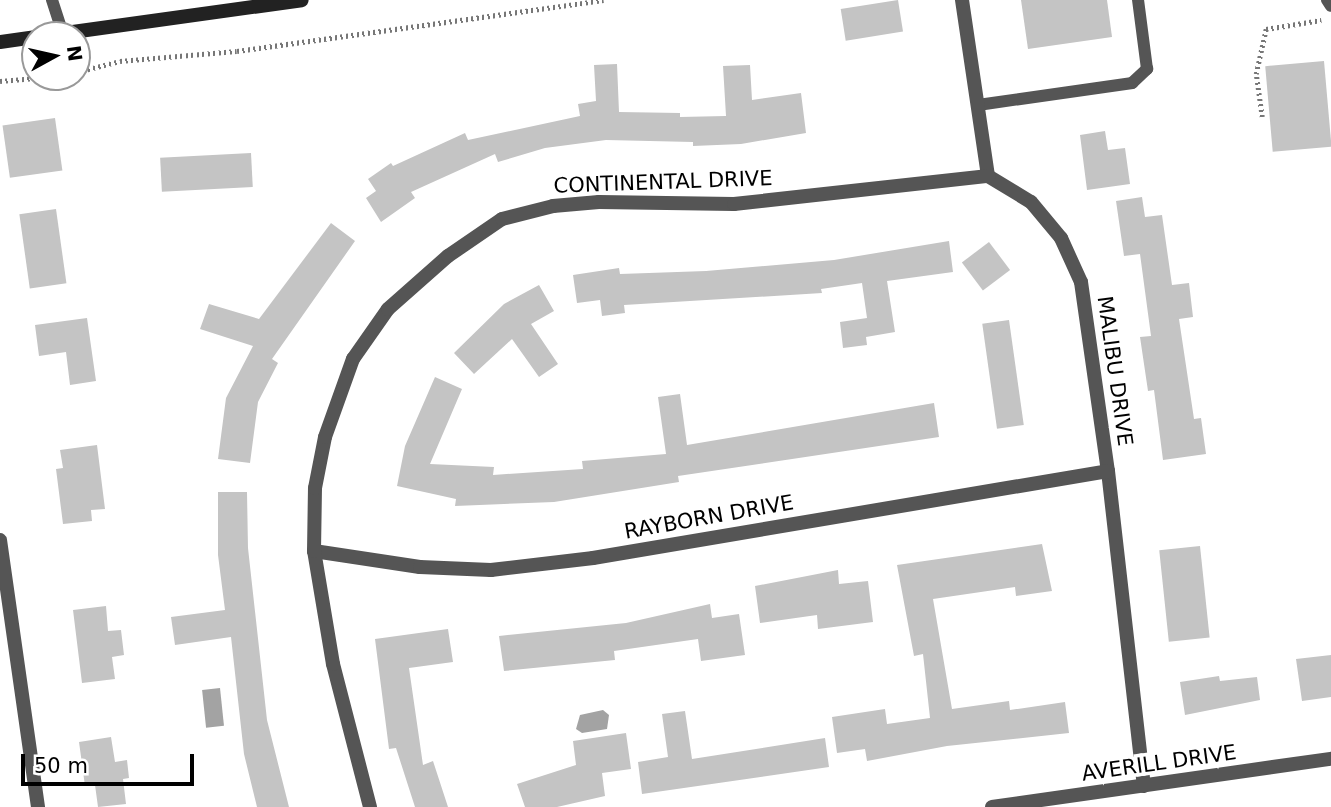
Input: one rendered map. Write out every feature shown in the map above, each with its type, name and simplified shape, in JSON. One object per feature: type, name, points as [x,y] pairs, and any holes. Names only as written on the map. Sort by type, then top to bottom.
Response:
[{"type":"main road","points":[[91,29],[259,3],[302,0]]},
{"type":"main road","points":[[0,42],[21,39]]},
{"type":"street","points":[[962,0],[988,176]]},
{"type":"street","name":"MALIBU DRIVE","points":[[988,176],[1031,202],[1061,238],[1081,282],[1108,471],[1144,786]]},
{"type":"street","name":"CONTINENTAL DRIVE","points":[[370,807],[332,664],[314,551],[315,488],[325,437],[353,359],[388,309],[448,256],[502,219],[581,203],[734,204],[988,176]]},
{"type":"street","name":"RAYBORN DRIVE","points":[[314,551],[420,567],[491,570],[593,558],[1108,471]]},
{"type":"street","points":[[0,540],[38,807]]},
{"type":"street","name":"AVERILL DRIVE","points":[[992,807],[1331,759]]},
{"type":"lane","points":[[52,0],[55,21]]},
{"type":"lane","points":[[978,105],[1132,83],[1147,69],[1138,0]]},
{"type":"path","points":[[91,68],[120,61],[237,51],[603,0]]},
{"type":"path","points":[[1262,117],[1256,74],[1266,29],[1323,20],[1326,5]]},
{"type":"path","points":[[0,81],[21,79]]},
{"type":"shaded area","points":[[220,688],[224,726],[206,728],[202,690]]},
{"type":"shaded area","points":[[603,710],[609,715],[607,729],[582,733],[576,729],[580,715]]},
{"type":"building","points":[[898,0],[903,32],[846,41],[841,9]]},
{"type":"building","points":[[1021,0],[1107,0],[1112,37],[1028,49]]},
{"type":"building","points":[[1324,61],[1331,147],[1273,152],[1265,66]]},
{"type":"building","points":[[617,64],[619,112],[680,113],[680,117],[726,116],[723,66],[750,65],[752,100],[801,93],[806,133],[741,144],[693,146],[693,142],[606,140],[545,148],[498,162],[495,154],[411,192],[415,198],[381,222],[366,198],[376,191],[368,179],[391,163],[393,166],[465,133],[468,140],[580,116],[578,104],[596,101],[594,65]]},
{"type":"building","points":[[55,118],[62,170],[10,178],[3,125]]},
{"type":"building","points":[[1105,131],[1108,150],[1125,148],[1130,184],[1087,190],[1080,135]]},
{"type":"building","points":[[251,153],[253,187],[162,192],[160,158]]},
{"type":"building","points":[[1142,197],[1145,217],[1162,215],[1172,285],[1189,283],[1193,317],[1179,319],[1194,419],[1201,418],[1206,454],[1163,460],[1154,390],[1148,391],[1140,337],[1151,336],[1140,254],[1124,256],[1116,201]]},
{"type":"building","points":[[56,209],[66,283],[30,288],[19,214]]},
{"type":"building","points":[[331,223],[355,241],[272,359],[278,363],[258,402],[250,463],[218,459],[226,398],[253,346],[200,329],[209,304],[259,319]]},
{"type":"building","points":[[949,241],[953,272],[887,281],[895,332],[866,337],[867,345],[843,348],[840,322],[867,318],[862,283],[821,289],[822,293],[624,305],[625,313],[602,316],[600,300],[577,303],[573,275],[619,268],[620,274],[706,271],[834,260]]},
{"type":"building","points":[[989,242],[1010,270],[983,290],[962,262]]},
{"type":"building","points":[[539,285],[554,311],[531,324],[558,364],[539,377],[512,339],[474,374],[454,353],[504,304]]},
{"type":"building","points":[[87,318],[96,381],[70,385],[66,352],[39,356],[35,325]]},
{"type":"building","points":[[1009,320],[1024,425],[997,429],[982,324]]},
{"type":"building","points":[[435,377],[462,389],[430,464],[494,467],[493,475],[583,469],[582,461],[666,454],[658,397],[680,394],[687,445],[934,403],[939,437],[678,476],[679,482],[554,502],[455,506],[456,499],[397,486],[405,446]]},
{"type":"building","points":[[97,445],[105,509],[91,510],[92,521],[63,524],[56,469],[63,468],[60,450]]},
{"type":"building","points":[[218,492],[247,492],[248,548],[267,720],[289,807],[257,807],[244,754],[231,637],[175,645],[171,617],[225,610],[218,555]]},
{"type":"building","points":[[1042,544],[1052,591],[1016,596],[1015,587],[933,599],[952,709],[1009,701],[1010,710],[1065,702],[1069,733],[947,746],[867,761],[865,749],[837,753],[832,717],[885,709],[887,724],[930,718],[923,654],[914,656],[897,565]]},
{"type":"building","points":[[1200,546],[1210,637],[1169,642],[1159,550]]},
{"type":"building","points":[[838,570],[839,584],[868,581],[873,622],[818,629],[817,615],[760,623],[755,586]]},
{"type":"building","points":[[710,604],[712,618],[739,614],[745,655],[701,661],[698,639],[614,651],[615,660],[504,671],[499,636],[626,623]]},
{"type":"building","points":[[106,606],[108,631],[121,630],[124,655],[112,657],[115,679],[82,683],[73,610]]},
{"type":"building","points":[[448,629],[453,662],[409,668],[423,765],[433,761],[448,807],[415,807],[396,748],[389,749],[375,639]]},
{"type":"building","points":[[1331,655],[1331,697],[1302,701],[1296,659]]},
{"type":"building","points":[[1219,676],[1220,681],[1257,677],[1260,700],[1185,715],[1180,682]]},
{"type":"building","points":[[685,711],[692,759],[825,738],[829,767],[642,794],[638,762],[668,757],[662,714]]},
{"type":"building","points":[[626,733],[631,769],[602,773],[605,796],[557,807],[525,807],[517,784],[576,765],[573,741]]},
{"type":"building","points":[[111,737],[115,762],[127,760],[129,778],[123,779],[126,804],[98,807],[95,785],[85,786],[79,742]]}]
